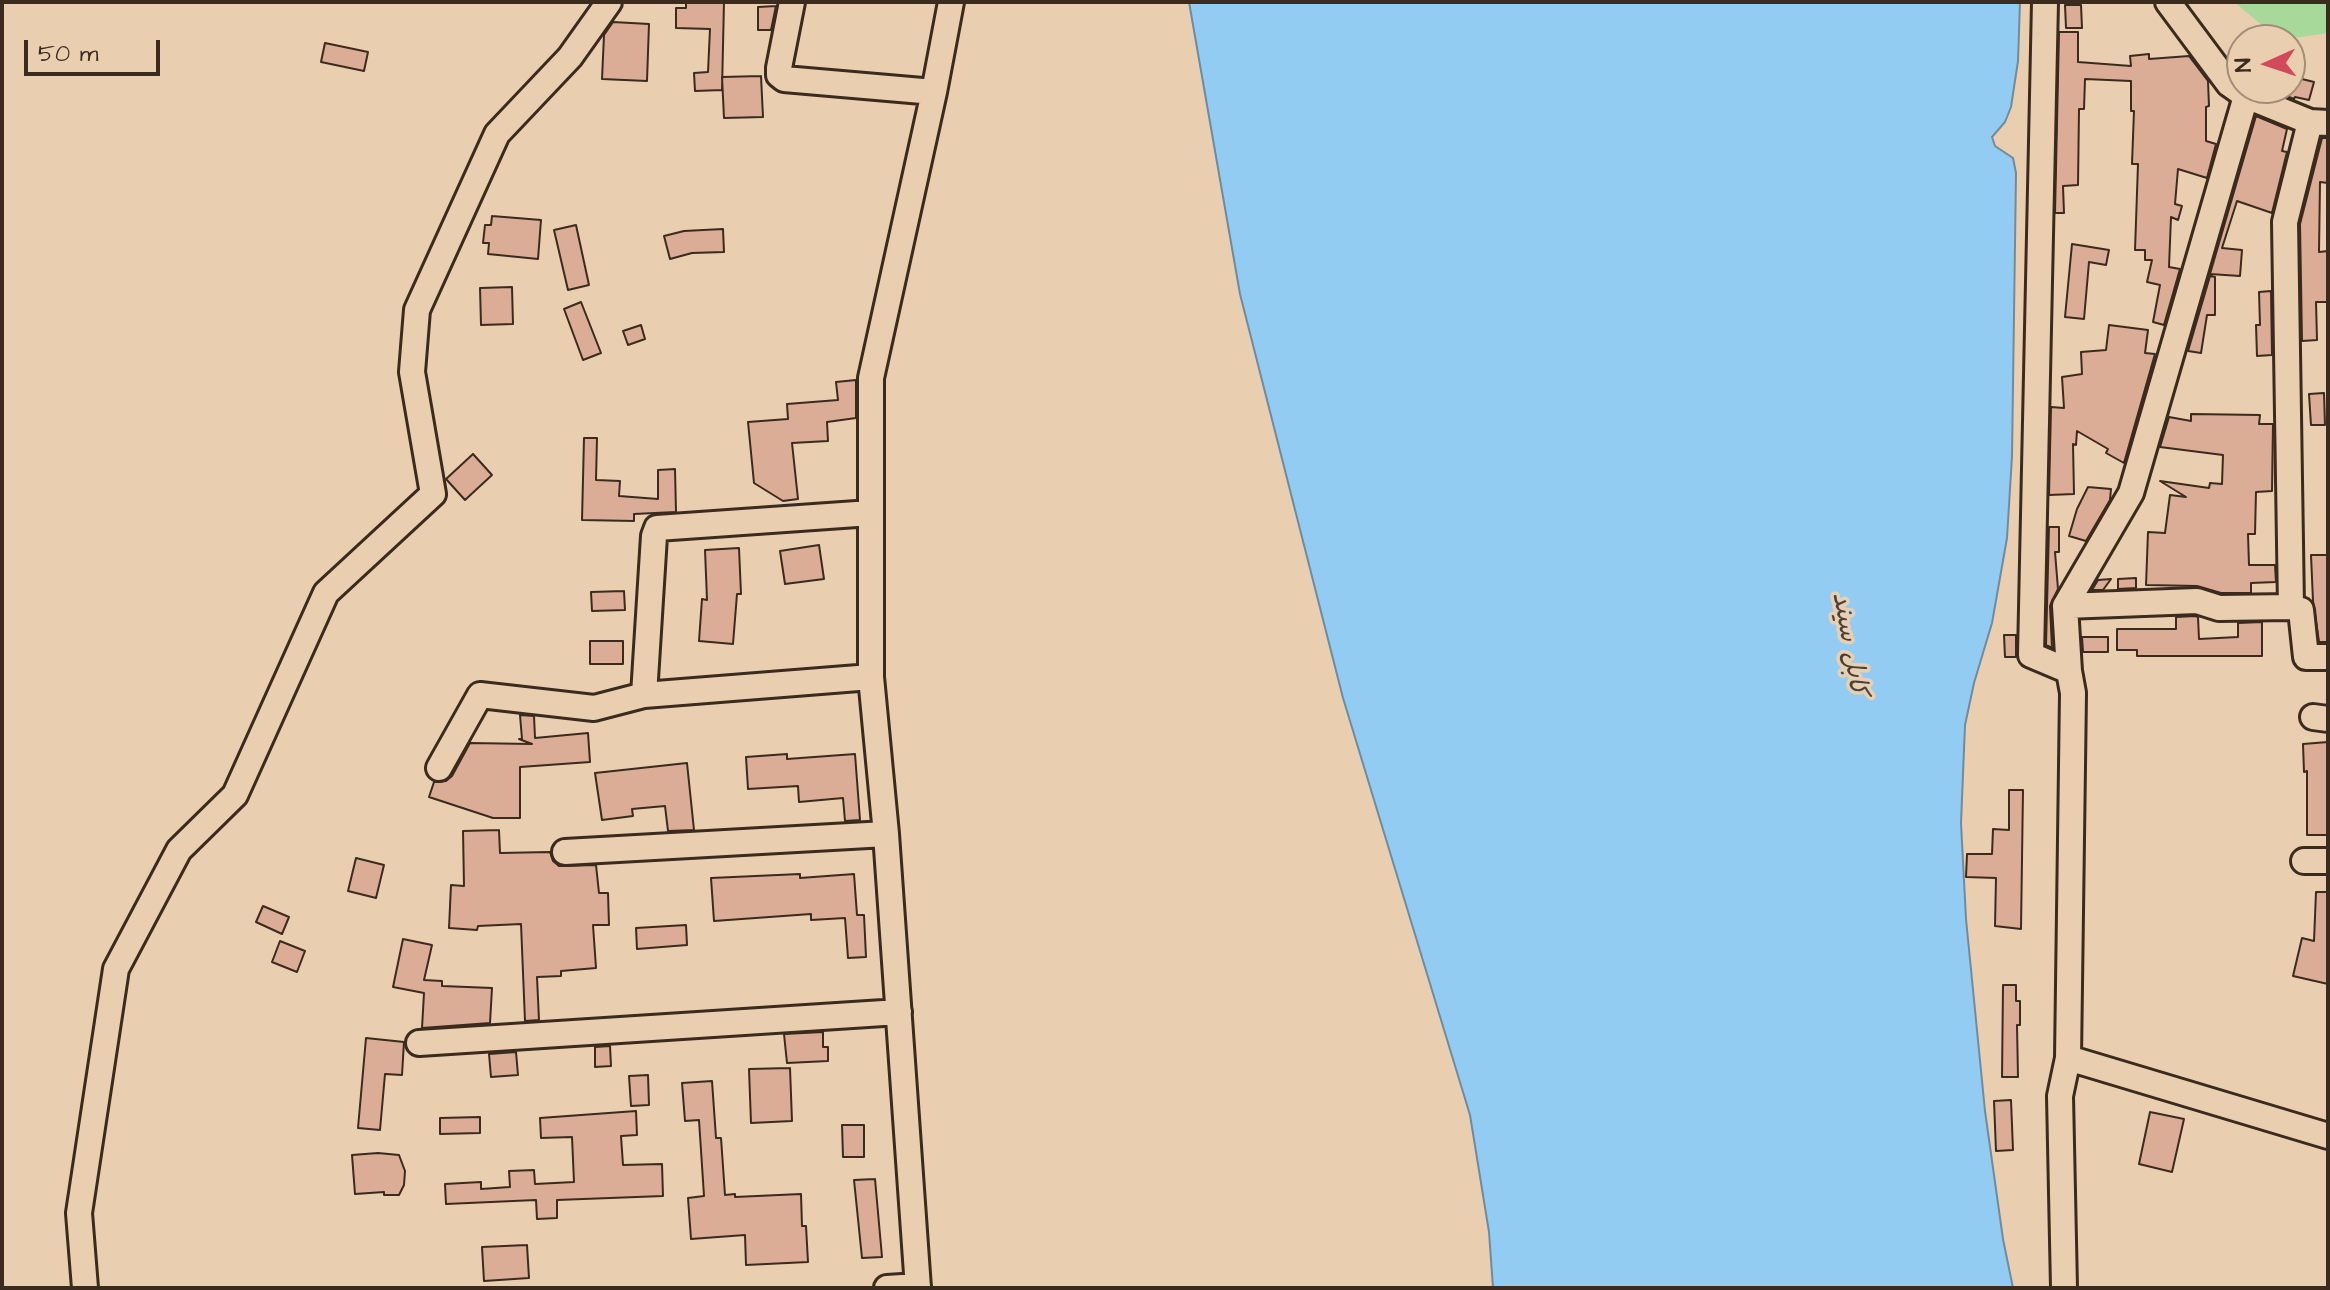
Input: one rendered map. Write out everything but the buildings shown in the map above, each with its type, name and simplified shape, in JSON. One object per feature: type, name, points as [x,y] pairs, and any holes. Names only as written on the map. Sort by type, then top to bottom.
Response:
[{"type":"street","points":[[85,1288],[79,1213],[116,969],[179,850],[235,795],[326,593],[433,494],[412,372],[417,310],[497,134],[570,57],[609,2]]},
{"type":"street","points":[[792,2],[779,68],[779,75],[784,79],[934,92]]},
{"type":"street","points":[[887,1288],[918,1287],[886,834],[871,677],[871,378],[951,2]]},
{"type":"street","points":[[2045,2],[2031,655],[2069,671]]},
{"type":"street","points":[[2168,2],[2226,80]]},
{"type":"street","points":[[2064,1288],[2060,1096],[2068,1058],[2073,693],[2065,606],[2131,493],[2244,104]]},
{"type":"street","points":[[2268,104],[2319,123],[2285,222],[2291,607]]},
{"type":"street","points":[[644,695],[657,528],[871,513]]},
{"type":"street","points":[[2065,606],[2197,601],[2219,608],[2291,607],[2301,610],[2306,657],[2328,657]]},
{"type":"street","points":[[439,768],[480,695],[594,708],[644,695],[871,677]]},
{"type":"street","points":[[565,852],[886,834]]},
{"type":"street","points":[[419,1043],[899,1012]]},
{"type":"street","points":[[2068,1058],[2328,1136]]},
{"type":"green space","points":[[2234,2],[2328,2],[2328,33],[2306,36],[2306,24],[2261,24]]},
{"type":"water","name":"کابل سيند","points":[[1189,2],[2020,2],[2018,61],[2011,107],[2005,122],[1992,137],[1995,146],[2013,158],[2016,173],[2012,456],[2007,538],[1992,623],[1965,725],[1961,823],[1966,919],[1985,1111],[2013,1288],[1493,1288],[1489,1232],[1470,1115],[1343,698],[1240,294]]}]
